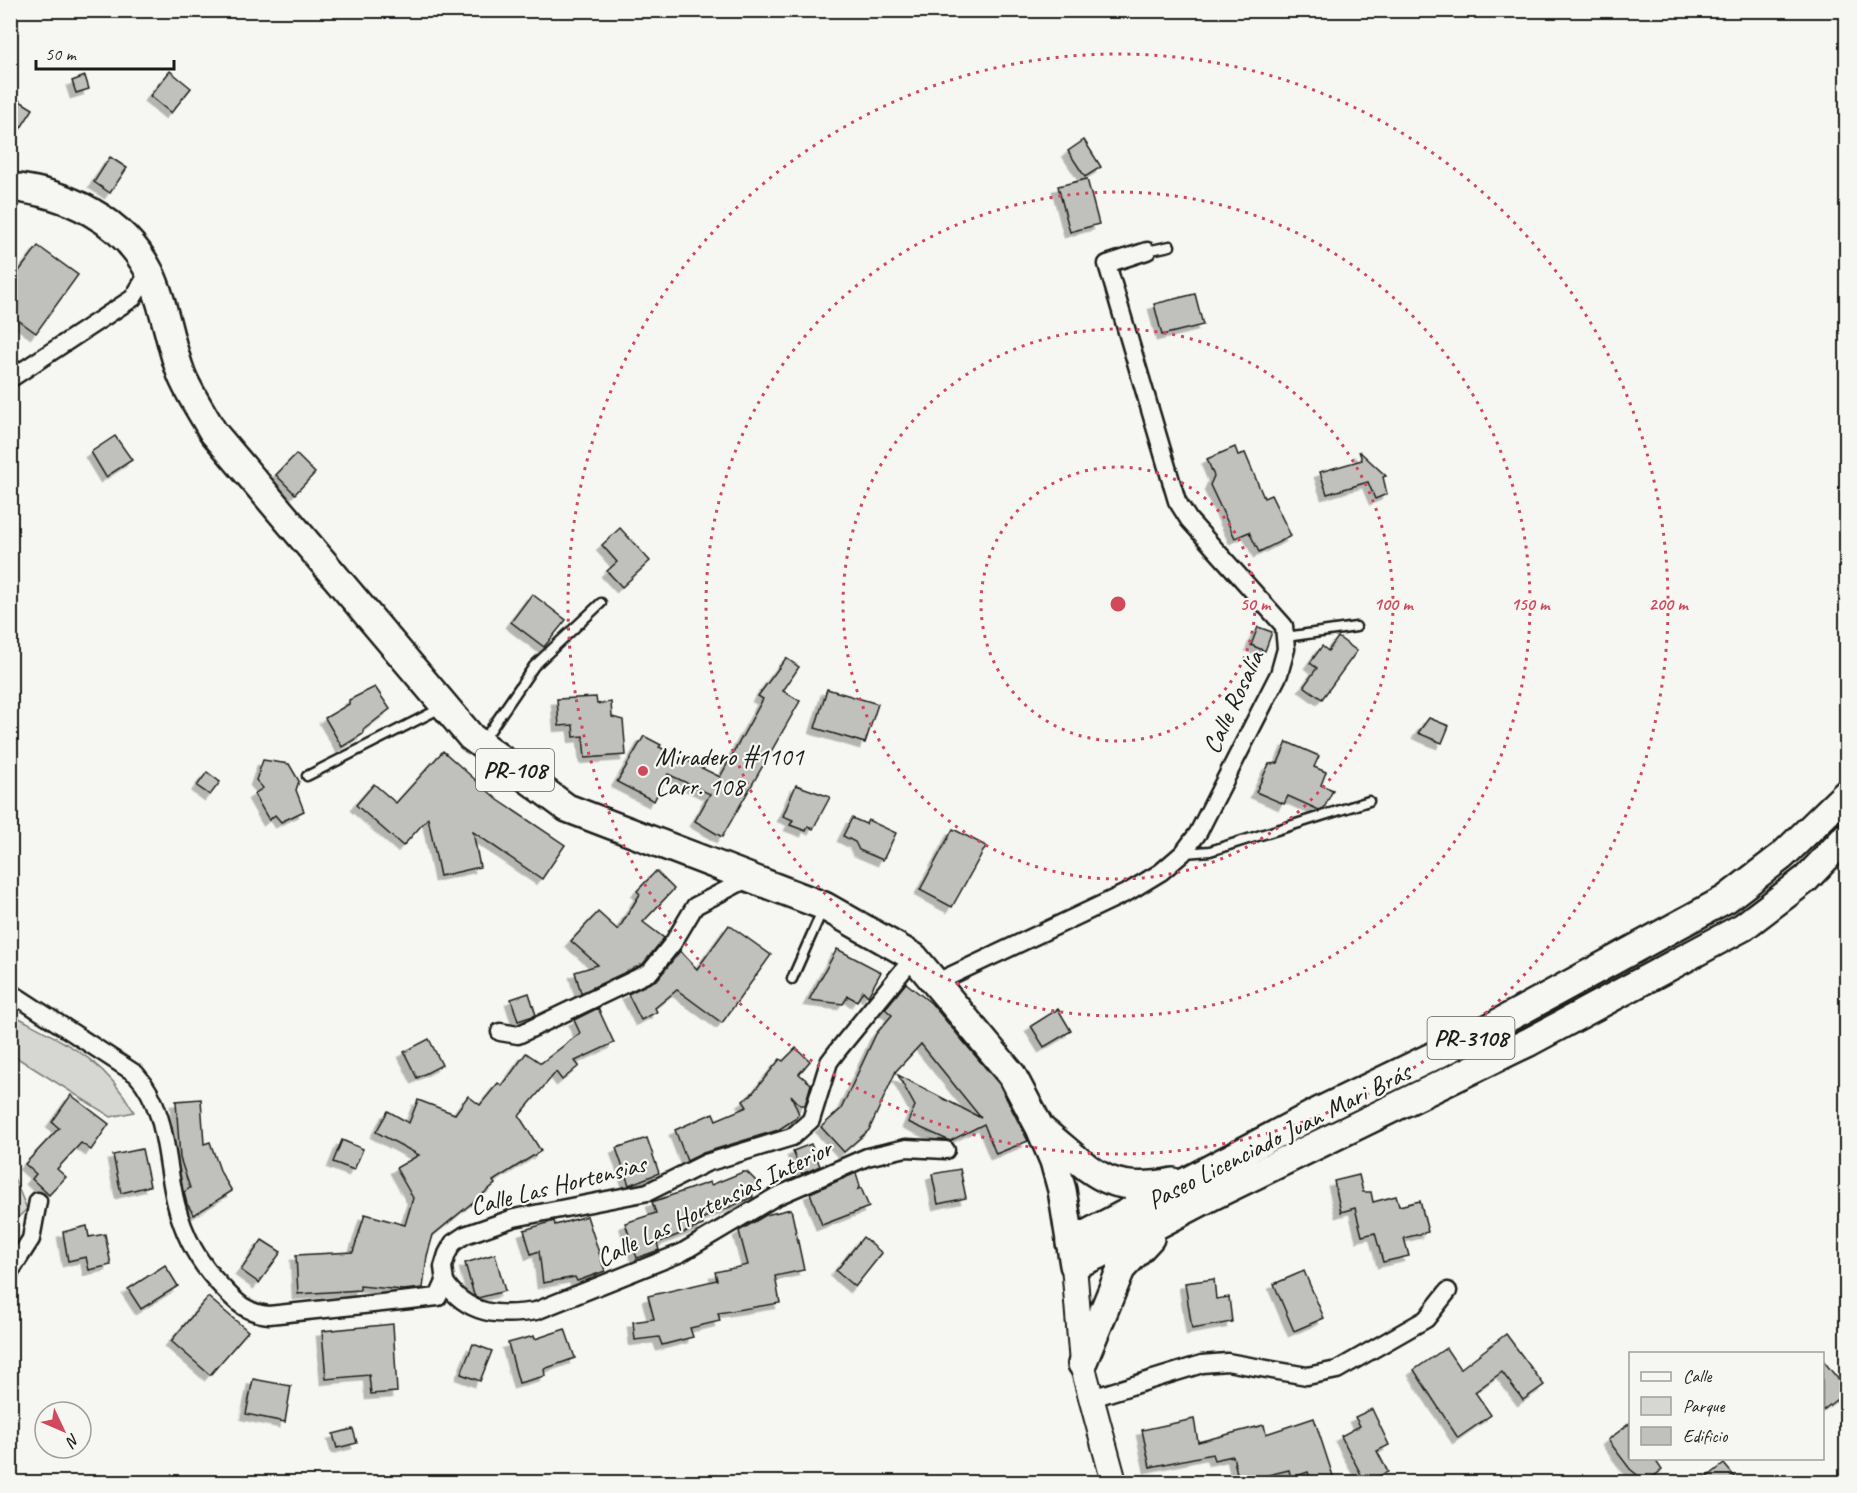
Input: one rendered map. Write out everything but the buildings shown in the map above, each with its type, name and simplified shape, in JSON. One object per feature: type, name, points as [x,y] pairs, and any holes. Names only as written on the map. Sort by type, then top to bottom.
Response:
[{"type":"main road","name":"PR-108","points":[[10,187],[56,195],[107,222],[135,250],[149,273],[183,377],[213,432],[471,737],[567,807],[824,906],[914,957],[937,982],[1012,1075],[1040,1128],[1054,1161],[1062,1190],[1072,1254],[1082,1364],[1114,1482]]},
{"type":"main road","name":"Paseo Licenciado Juan Mari Brás","points":[[1072,1254],[1192,1178],[1320,1111],[1469,1039],[1726,899],[1782,856],[1846,794]]},
{"type":"main road","name":"Paseo Licenciado Juan Mari Brás","points":[[1072,1254],[1109,1250],[1528,1042],[1743,927],[1806,879],[1846,837]]},
{"type":"main road","points":[[1040,1128],[1100,1177],[1124,1185],[1145,1187],[1192,1178]]},
{"type":"main road","points":[[1082,1364],[1120,1269],[1138,1248],[1173,1217]]},
{"type":"street","name":"Calle Rosalía","points":[[937,982],[1128,892],[1161,872],[1183,853],[1198,833],[1284,661],[1286,637],[1284,626],[1189,520],[1177,501],[1107,264],[1147,251]]},
{"type":"street","points":[[10,379],[133,298],[149,273]]},
{"type":"street","points":[[500,1032],[518,1035],[650,972],[673,943],[695,906],[751,878]]},
{"type":"street","name":"Calle Las Hortensias","points":[[445,1282],[443,1267],[447,1254],[453,1244],[465,1235],[514,1218],[648,1192],[706,1162],[792,1137],[811,1120],[830,1062],[838,1050],[914,957]]},
{"type":"street","points":[[10,992],[136,1074],[147,1085],[157,1106],[176,1205],[184,1228],[206,1271],[240,1306],[254,1313],[269,1315],[423,1300],[438,1297],[445,1282]]},
{"type":"street","name":"Calle Las Hortensias Interior","points":[[445,1282],[455,1298],[487,1311],[517,1314],[536,1311],[681,1253],[775,1197],[867,1157],[906,1148],[946,1149]]},
{"type":"street","points":[[10,1272],[30,1239],[38,1201]]},
{"type":"street","points":[[1092,1398],[1202,1364],[1227,1362],[1307,1376],[1337,1370],[1426,1319],[1448,1291]]},
{"type":"lane","points":[[1147,251],[1170,246]]},
{"type":"lane","points":[[481,744],[534,666],[601,603]]},
{"type":"lane","points":[[1286,637],[1356,627]]},
{"type":"lane","points":[[307,776],[445,706]]},
{"type":"lane","points":[[1183,853],[1210,851],[1369,801]]},
{"type":"lane","points":[[792,979],[824,906]]},
{"type":"green space","points":[[10,1013],[65,1043],[96,1064],[122,1093],[134,1112],[111,1117],[11,1054]]},
{"type":"green space","points":[[11,1171],[27,1209],[10,1224]]},
{"type":"place","name":"Miradero #1101 Carr. 108","points":[[643,771]]}]
